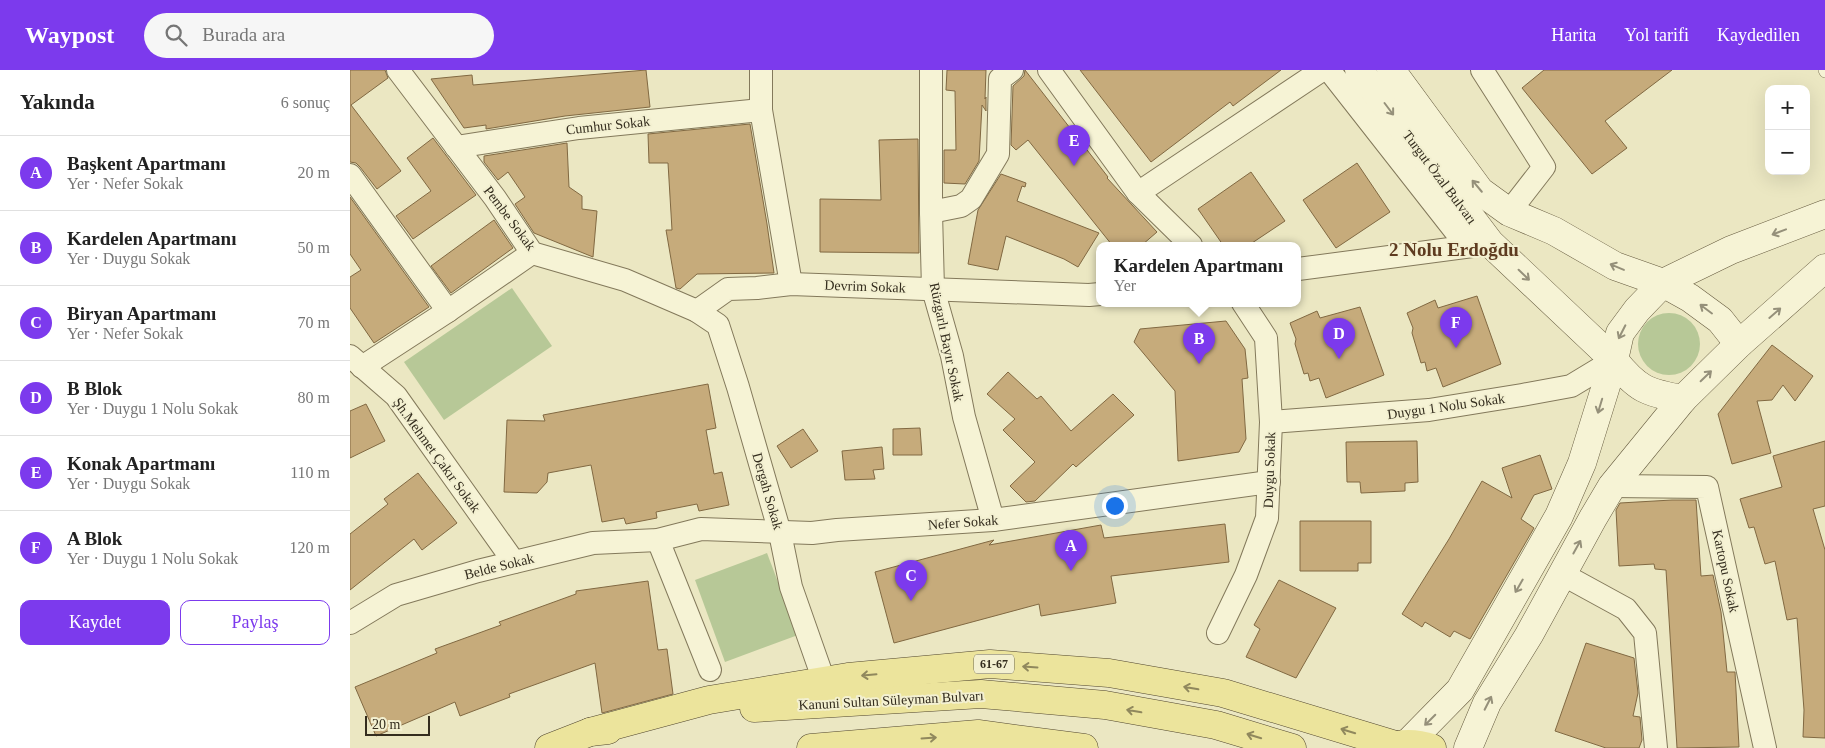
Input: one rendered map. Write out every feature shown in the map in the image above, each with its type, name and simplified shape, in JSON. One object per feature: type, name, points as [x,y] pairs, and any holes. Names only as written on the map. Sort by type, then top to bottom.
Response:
[{"type":"main road","name":"Turgut Özal Bulvarı","points":[[1359,70],[1479,245],[1614,360]]},
{"type":"main road","name":"Turgut Özal Bulvarı","points":[[1391,70],[1480,191],[1509,212],[1554,231],[1615,266],[1663,284]]},
{"type":"main road","points":[[1405,746],[1460,690],[1559,516],[1582,464],[1614,360],[1620,333],[1637,310],[1663,284],[1731,250],[1825,214]]},
{"type":"main road","points":[[1468,748],[1487,703],[1528,635],[1612,486],[1683,399],[1738,344],[1825,268]]},
{"type":"main road","points":[[1663,284],[1690,298],[1720,320],[1738,344]]},
{"type":"main road","points":[[1614,360],[1639,387],[1657,394],[1683,399]]},
{"type":"main road","name":"61-67","points":[[590,732],[709,700],[848,677],[990,664],[1109,673],[1223,693],[1405,746]]},
{"type":"main road","name":"Kanuni Sultan Süleyman Bulvarı","points":[[549,748],[590,732],[736,710],[981,694],[1105,706],[1216,725],[1292,748]]},
{"type":"main road","points":[[811,748],[978,734],[1084,748]]},
{"type":"street","name":"Pembe Sokak","points":[[398,70],[494,198],[532,253],[625,280],[697,312]]},
{"type":"street","points":[[773,70],[761,70],[761,110],[792,284]]},
{"type":"street","name":"Rüzgarlı Bayır Sokak","points":[[931,70],[933,288],[952,356],[964,417],[993,520]]},
{"type":"street","points":[[931,212],[961,206],[971,198],[998,154],[1000,79],[1012,70]]},
{"type":"street","points":[[1049,70],[1138,193],[1188,242]]},
{"type":"street","points":[[1138,193],[1322,70]]},
{"type":"street","points":[[1328,70],[1479,245]]},
{"type":"street","points":[[1482,70],[1544,167],[1509,212]]},
{"type":"street","name":"Cumhur Sokak","points":[[456,147],[578,128],[761,110]]},
{"type":"street","points":[[350,175],[448,311]]},
{"type":"street","points":[[1301,269],[1479,245]]},
{"type":"street","points":[[356,361],[448,311],[532,253]]},
{"type":"street","name":"Devrim Sokak","points":[[697,312],[728,289],[792,284],[1096,294]]},
{"type":"street","name":"Duygu Sokak","points":[[1218,633],[1246,575],[1267,518],[1271,422],[1266,338],[1246,307]]},
{"type":"street","name":"Dergah Sokak","points":[[697,312],[718,325],[780,533],[791,587],[824,681]]},
{"type":"street","name":"Duygu 1 Nolu Sokak","points":[[1271,422],[1419,411],[1503,399],[1571,386],[1614,360]]},
{"type":"street","name":"Şh.Mehmet Çakır Sokak","points":[[356,361],[396,396],[514,562]]},
{"type":"street","name":"Nefer Sokak","points":[[658,540],[701,529],[812,533],[993,520],[1268,482]]},
{"type":"street","name":"Kartopu Sokak","points":[[1612,486],[1707,487],[1765,748]]},
{"type":"street","points":[[658,540],[710,670]]},
{"type":"street","name":"Belde Sokak","points":[[350,623],[396,595],[478,571],[593,543],[658,540]]},
{"type":"street","points":[[1562,574],[1626,609],[1644,633],[1656,748]]},
{"type":"green space","points":[[512,288],[552,346],[444,420],[404,362]]},
{"type":"green space","points":[[1663,313],[1675,313],[1691,322],[1698,332],[1700,344],[1698,356],[1691,366],[1675,375],[1663,375],[1652,370],[1643,361],[1638,350],[1638,338],[1643,327],[1652,318]]},
{"type":"green space","points":[[767,553],[798,635],[725,662],[695,580]]},
{"type":"building","points":[[350,70],[385,70],[388,78],[351,105],[401,171],[377,189],[356,163],[350,162]]},
{"type":"building","points":[[646,70],[650,107],[565,116],[486,129],[486,125],[464,128],[431,79],[472,75],[473,85]]},
{"type":"building","points":[[947,70],[986,70],[986,111],[982,105],[979,161],[965,184],[944,183],[944,150],[956,150],[955,91],[946,90]]},
{"type":"building","points":[[1025,70],[1107,178],[1157,232],[1145,242],[1110,242],[1028,140],[1016,150],[1011,145],[1013,86],[1024,76]]},
{"type":"building","points":[[1080,70],[1281,70],[1233,106],[1230,102],[1151,162]]},
{"type":"building","points":[[1544,70],[1672,70],[1605,121],[1627,148],[1592,174],[1522,88]]},
{"type":"building","points":[[750,124],[774,273],[697,274],[680,289],[676,288],[666,230],[672,230],[668,163],[649,163],[648,134]]},
{"type":"building","points":[[433,138],[476,195],[413,239],[396,216],[431,191],[407,158]]},
{"type":"building","points":[[918,139],[919,253],[820,252],[820,199],[881,200],[879,140]]},
{"type":"building","points":[[567,143],[569,187],[582,196],[582,209],[597,211],[593,257],[534,233],[515,204],[525,197],[508,172],[498,180],[484,162],[484,156]]},
{"type":"building","points":[[1357,163],[1390,212],[1336,248],[1303,200]]},
{"type":"building","points":[[1251,172],[1285,221],[1254,242],[1221,242],[1198,209]]},
{"type":"building","points":[[1001,174],[1026,183],[1025,187],[1022,186],[1017,201],[1099,233],[1078,267],[1064,259],[1006,236],[998,270],[968,264],[978,210]]},
{"type":"building","points":[[350,197],[429,307],[374,343],[350,308],[350,277],[361,270],[350,254]]},
{"type":"building","points":[[494,220],[513,248],[451,293],[431,266]]},
{"type":"building","points":[[1477,296],[1501,364],[1443,387],[1436,368],[1427,371],[1425,362],[1421,363],[1412,333],[1413,328],[1407,313],[1435,300],[1438,308]]},
{"type":"building","points":[[1360,307],[1384,375],[1326,398],[1319,378],[1310,381],[1308,373],[1304,374],[1295,344],[1296,339],[1290,323],[1317,311],[1320,318]]},
{"type":"building","points":[[1226,321],[1245,349],[1248,378],[1242,379],[1246,439],[1239,452],[1178,461],[1175,391],[1134,342],[1140,329]]},
{"type":"building","points":[[1772,345],[1813,376],[1795,401],[1783,385],[1772,400],[1757,401],[1771,453],[1732,464],[1718,414]]},
{"type":"building","points":[[1008,372],[1037,399],[1041,396],[1071,431],[1113,394],[1134,415],[1076,467],[1073,464],[1035,501],[1026,502],[1010,486],[1035,462],[1003,430],[1015,419],[987,394]]},
{"type":"building","points":[[708,384],[716,428],[706,430],[714,474],[722,472],[729,505],[699,511],[697,504],[656,512],[657,518],[626,524],[624,518],[602,522],[591,465],[548,473],[547,482],[537,493],[504,492],[507,420],[545,421],[543,415]]},
{"type":"building","points":[[366,404],[385,441],[350,458],[350,411]]},
{"type":"building","points":[[920,428],[922,455],[893,455],[893,429]]},
{"type":"building","points":[[803,429],[818,451],[791,468],[777,446]]},
{"type":"building","points":[[1417,441],[1418,482],[1405,483],[1405,491],[1361,493],[1360,482],[1347,482],[1346,442]]},
{"type":"building","points":[[1825,441],[1825,506],[1813,509],[1825,550],[1825,738],[1803,737],[1804,710],[1797,618],[1787,620],[1775,561],[1765,564],[1754,527],[1749,528],[1740,499],[1782,487],[1773,456]]},
{"type":"building","points":[[882,447],[884,469],[873,470],[875,479],[845,480],[842,451]]},
{"type":"building","points":[[1540,455],[1552,489],[1534,495],[1521,519],[1534,528],[1470,639],[1454,631],[1450,637],[1425,622],[1422,627],[1402,614],[1449,539],[1482,481],[1512,498],[1502,468]]},
{"type":"building","points":[[418,473],[457,523],[422,550],[414,539],[350,590],[350,534],[388,504],[384,499]]},
{"type":"building","points":[[1696,500],[1701,576],[1713,575],[1721,612],[1727,672],[1735,672],[1739,747],[1677,748],[1666,570],[1655,569],[1654,564],[1619,566],[1616,510],[1620,503]]},
{"type":"building","points":[[1300,521],[1371,521],[1371,563],[1358,563],[1358,571],[1300,571]]},
{"type":"building","points":[[1225,524],[1229,562],[1111,576],[1116,603],[1041,616],[1039,604],[894,643],[875,572],[994,540],[989,545],[1101,525],[1104,538]]},
{"type":"building","points":[[1279,580],[1336,608],[1296,678],[1246,657],[1260,629],[1254,625]]},
{"type":"building","points":[[648,581],[658,650],[667,649],[673,694],[602,713],[595,663],[509,694],[510,697],[460,716],[455,702],[376,736],[355,687],[437,653],[435,649],[501,625],[499,622],[576,594],[576,591]]},
{"type":"building","points":[[1586,643],[1634,658],[1638,693],[1633,716],[1640,717],[1642,740],[1639,748],[1606,748],[1555,731]]},
{"type":"place","name":"Konak Apartmanı","points":[[1074,166]]},
{"type":"place","name":"A Blok","points":[[1456,348]]},
{"type":"place","name":"B Blok","points":[[1339,359]]},
{"type":"place","name":"Kardelen Apartmanı","points":[[1199,364]]},
{"type":"place","name":"Başkent Apartmanı","points":[[1071,571]]},
{"type":"place","name":"Biryan Apartmanı","points":[[911,601]]},
{"type":"district","name":"2 Nolu Erdoğdu","points":[[1454,249]]}]
